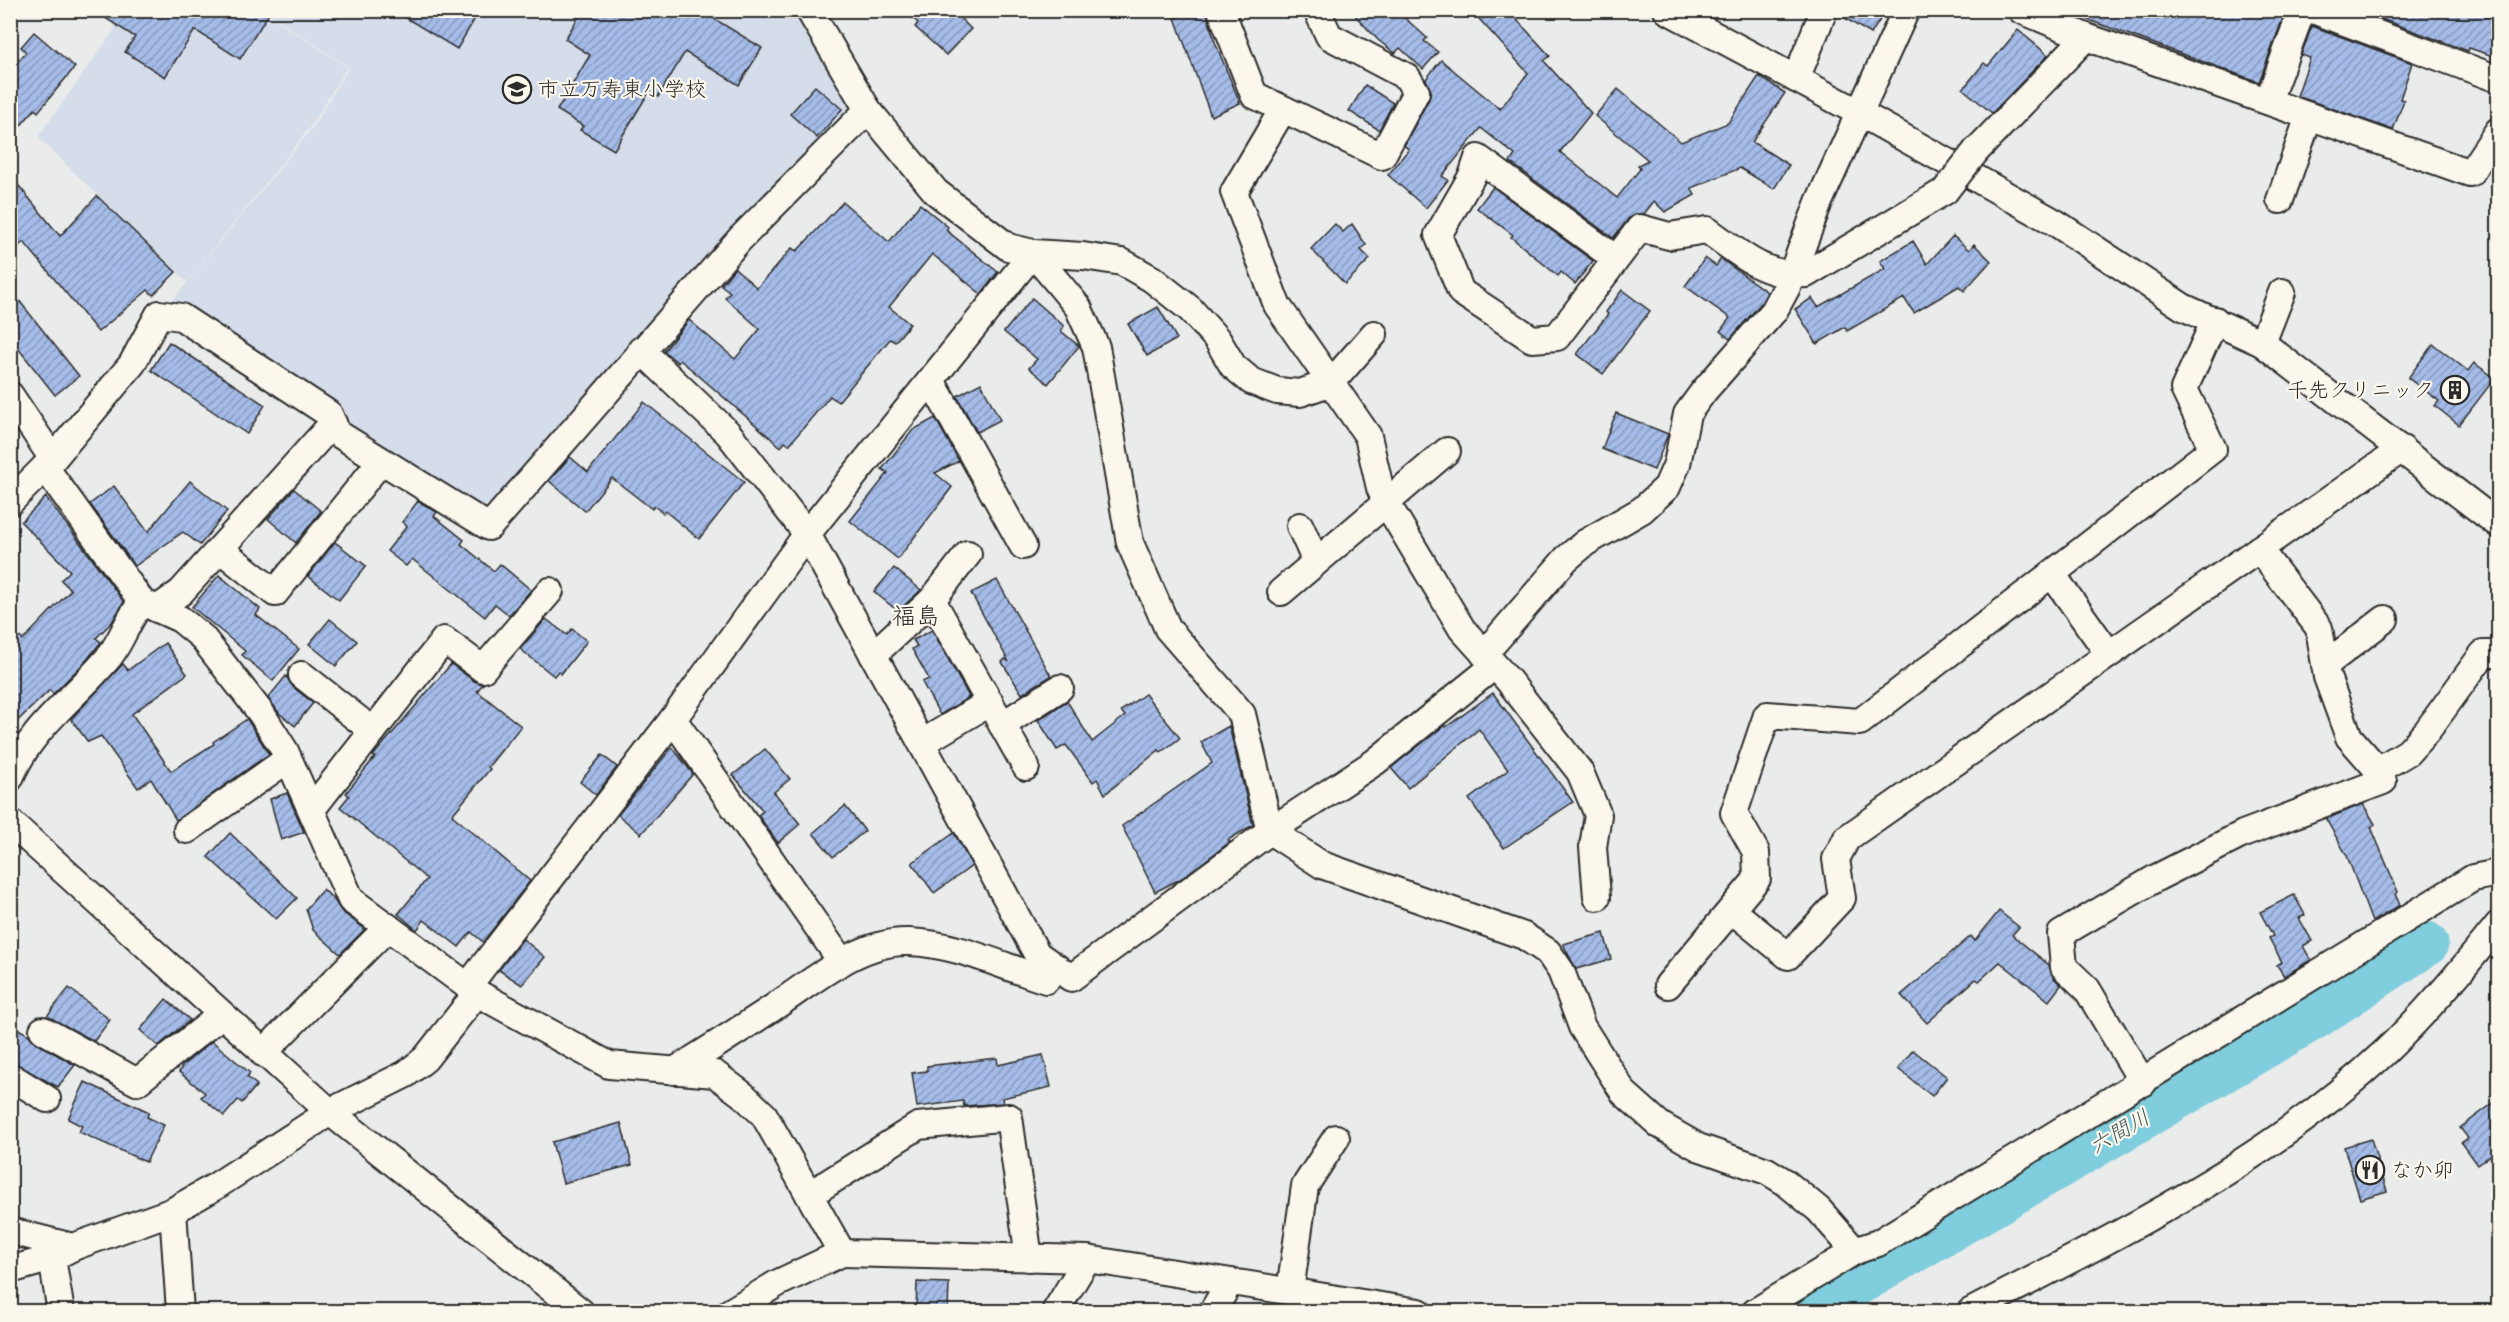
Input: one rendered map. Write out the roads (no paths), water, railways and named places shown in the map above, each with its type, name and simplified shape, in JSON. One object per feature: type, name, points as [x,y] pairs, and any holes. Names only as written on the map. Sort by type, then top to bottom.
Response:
[{"type":"street","points":[[809,10],[868,110],[936,192],[1008,247],[1033,253],[1083,256],[1122,262],[1152,279],[1190,309],[1216,339],[1233,366],[1251,381],[1277,391],[1300,393],[1332,382],[1374,334]]},
{"type":"street","points":[[1221,10],[1254,95],[1382,156],[1416,92],[1407,77],[1329,36],[1317,10]]},
{"type":"street","points":[[1796,79],[1824,10]]},
{"type":"street","points":[[641,350],[728,433],[807,534],[1037,954],[1071,978],[1270,831],[1375,762],[1489,660],[1566,559],[1585,543],[1642,510],[1667,487],[1677,464],[1687,414],[1704,391],[1774,311],[1792,275],[1819,202],[1858,112],[1906,10]]},
{"type":"street","points":[[2021,10],[2086,37],[2470,173],[2499,131]]},
{"type":"street","points":[[2268,101],[2302,10]]},
{"type":"street","points":[[2313,10],[2499,79]]},
{"type":"street","points":[[1668,11],[1858,112],[2056,223],[2183,307],[2262,343],[2499,525]]},
{"type":"street","points":[[1616,259],[1478,158],[1472,176],[1438,235],[1461,292],[1532,339],[1557,337],[1640,228],[1669,236],[1707,230],[1765,270],[1792,275],[1806,274],[1945,191],[1976,151],[2086,37]]},
{"type":"street","points":[[1282,109],[1234,192],[1277,304],[1368,436],[1380,488],[1386,501],[1462,629],[1580,772],[1598,814],[1593,847],[1597,897]]},
{"type":"street","points":[[10,502],[49,463],[132,364],[159,314],[181,317],[329,414],[338,434],[489,527],[740,239],[868,110]]},
{"type":"street","points":[[2280,200],[2309,116]]},
{"type":"street","points":[[10,1270],[173,1211],[330,1112],[406,1074],[425,1059],[472,989],[807,534],[1033,253]]},
{"type":"street","points":[[1033,253],[1078,307],[1096,347],[1130,543],[1168,629],[1242,714],[1270,831],[1322,865],[1524,936],[1548,952],[1561,971],[1582,1027],[1624,1093],[1660,1125],[1698,1147],[1767,1171],[1785,1182],[1818,1210],[1855,1251]]},
{"type":"street","points":[[2262,343],[2282,292]]},
{"type":"street","points":[[1668,985],[1758,879],[1756,852],[1734,813],[1767,715],[1860,722],[2214,449],[2184,389],[2215,321]]},
{"type":"street","points":[[931,380],[1023,546]]},
{"type":"street","points":[[10,395],[49,463],[149,605],[180,619],[202,637],[261,713],[288,759],[351,900],[472,989],[609,1065],[715,1074],[743,1095],[764,1115],[842,1253]]},
{"type":"street","points":[[10,778],[17,762],[38,731],[108,658],[120,642],[129,619],[149,605],[181,592],[333,423]]},
{"type":"street","points":[[1733,911],[1788,956],[1842,898],[1836,859],[1847,838],[2402,449]]},
{"type":"street","points":[[1281,592],[1448,451]]},
{"type":"street","points":[[220,549],[275,593],[381,460]]},
{"type":"street","points":[[1300,526],[1316,562]]},
{"type":"street","points":[[2143,1083],[2087,989],[2064,967],[2061,934],[2156,878],[2243,834],[2370,788],[2383,781],[2378,770],[2349,737],[2327,677],[2319,628],[2259,549]]},
{"type":"street","points":[[873,655],[932,600],[968,554]]},
{"type":"street","points":[[2052,574],[2109,654]]},
{"type":"street","points":[[312,809],[444,640],[483,669],[550,591]]},
{"type":"street","points":[[932,600],[1026,767]]},
{"type":"street","points":[[2325,665],[2385,619]]},
{"type":"street","points":[[2378,770],[2408,752],[2427,731],[2483,654],[2499,654]]},
{"type":"street","points":[[302,675],[373,731]]},
{"type":"street","points":[[1002,725],[1060,688]]},
{"type":"street","points":[[922,743],[990,702]]},
{"type":"street","points":[[673,719],[842,962]]},
{"type":"street","points":[[187,830],[288,759]]},
{"type":"street","points":[[10,822],[262,1053],[330,1112],[581,1311]]},
{"type":"street","points":[[1755,1311],[1855,1251],[1878,1243],[2143,1083],[2473,878],[2499,873]]},
{"type":"street","points":[[1970,1311],[2153,1216],[2228,1171],[2315,1109],[2385,1052],[2443,994],[2499,925]]},
{"type":"street","points":[[262,1053],[388,927]]},
{"type":"street","points":[[674,1071],[842,962],[879,945],[908,942],[979,955],[1046,980],[1056,968]]},
{"type":"street","points":[[43,1030],[137,1083],[221,1015]]},
{"type":"street","points":[[10,1076],[47,1099]]},
{"type":"street","points":[[809,1196],[918,1126],[1009,1117],[1029,1258]]},
{"type":"street","points":[[1293,1298],[1305,1186],[1336,1138]]},
{"type":"street","points":[[173,1211],[180,1311]]},
{"type":"street","points":[[10,1231],[62,1252]]},
{"type":"street","points":[[61,1311],[62,1252]]},
{"type":"street","points":[[730,1311],[778,1283],[842,1253],[1087,1259],[1230,1282],[1293,1298],[1419,1311]]},
{"type":"street","points":[[1054,1311],[1087,1259]]},
{"type":"street","points":[[1212,1311],[1230,1282]]},
{"type":"waterway","name":"六間川","points":[[1808,1312],[2313,1018],[2426,944]]},
{"type":"place","name":"市立万寿東小学校","points":[[517,89]]},
{"type":"place","name":"千先クリニック","points":[[2455,390]]},
{"type":"place","name":"なか卯","points":[[2370,1170]]},
{"type":"district","name":"福島","points":[[916,616]]}]
